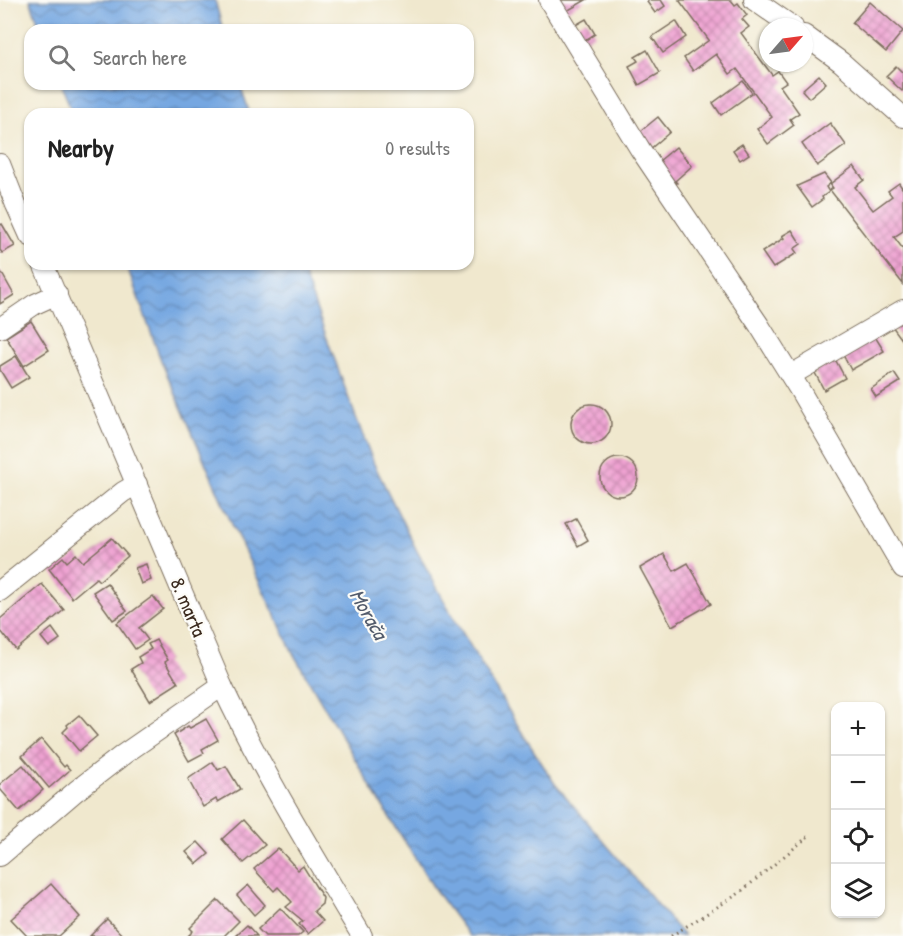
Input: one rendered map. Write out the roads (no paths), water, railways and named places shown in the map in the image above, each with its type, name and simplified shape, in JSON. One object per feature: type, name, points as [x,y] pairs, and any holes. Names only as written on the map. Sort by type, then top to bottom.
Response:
[{"type":"street","points":[[549,0],[640,148],[791,375],[903,568]]},
{"type":"street","points":[[754,0],[780,18]]},
{"type":"street","points":[[813,42],[841,62],[903,117]]},
{"type":"street","points":[[0,164],[8,209],[24,229]]},
{"type":"street","name":"8. marta","points":[[46,270],[222,686],[271,782],[362,936]]},
{"type":"street","points":[[0,328],[35,304],[57,294]]},
{"type":"street","points":[[791,375],[903,310]]},
{"type":"street","points":[[0,591],[136,484]]},
{"type":"street","points":[[0,856],[76,791],[124,754],[222,686]]},
{"type":"water","points":[[30,0],[215,0],[221,24],[39,24]]},
{"type":"water","points":[[63,90],[242,90],[248,108],[71,108]]},
{"type":"water","name":"Morača","points":[[128,270],[302,270],[374,464],[453,617],[555,784],[684,936],[469,936],[437,893],[377,797],[294,655],[234,529],[162,363]]}]
